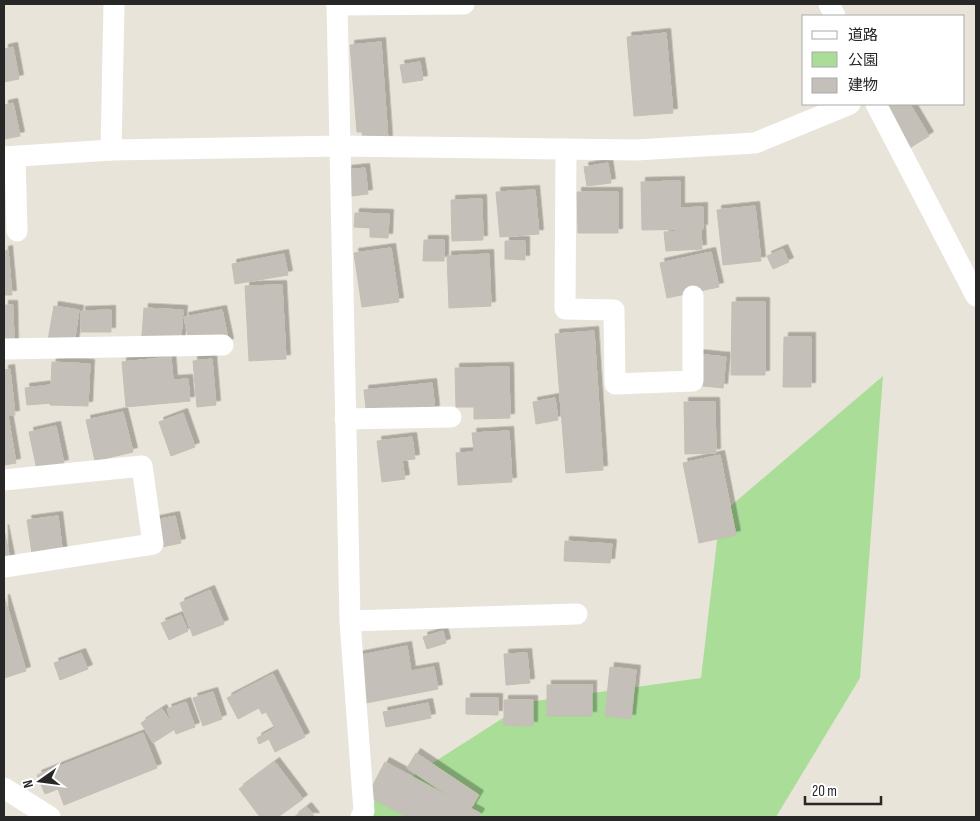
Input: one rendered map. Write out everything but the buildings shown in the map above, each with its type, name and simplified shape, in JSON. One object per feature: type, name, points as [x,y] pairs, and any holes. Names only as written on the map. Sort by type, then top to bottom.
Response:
[{"type":"street","points":[[111,150],[114,4]]},
{"type":"street","points":[[361,817],[364,811],[350,621],[337,4],[464,4]]},
{"type":"street","points":[[17,231],[9,157],[111,150],[340,146],[636,150],[755,143],[848,105]]},
{"type":"street","points":[[877,105],[976,296]]},
{"type":"street","points":[[566,149],[564,309],[614,310],[615,384],[693,381],[693,296]]},
{"type":"street","points":[[4,349],[223,345]]},
{"type":"street","points":[[346,419],[451,417]]},
{"type":"street","points":[[4,480],[142,466],[153,544],[4,567]]},
{"type":"street","points":[[350,621],[578,614]]},
{"type":"street","points":[[4,788],[50,817]]},
{"type":"green space","points":[[883,376],[860,678],[776,817],[366,817],[375,800],[528,702],[701,678],[720,515]]}]
